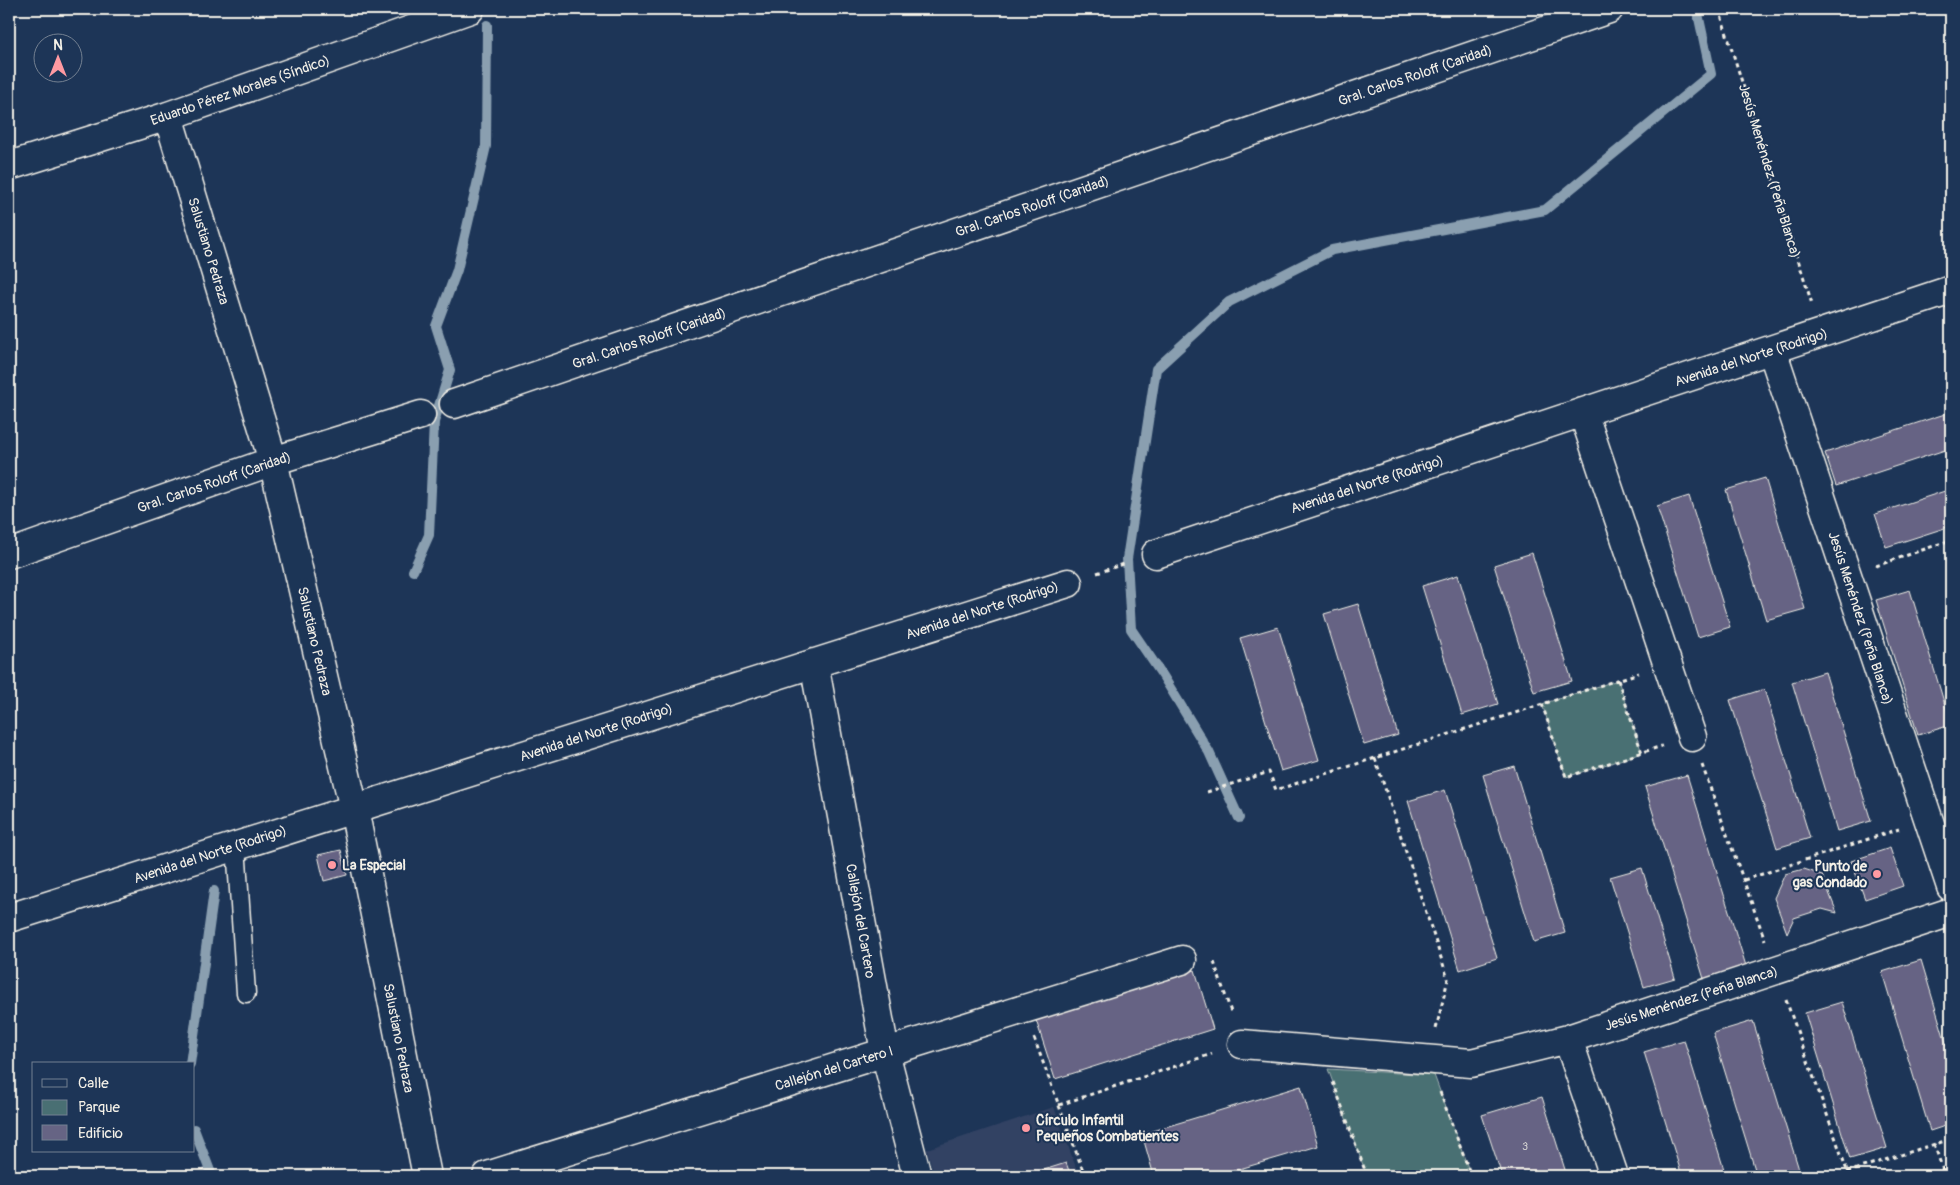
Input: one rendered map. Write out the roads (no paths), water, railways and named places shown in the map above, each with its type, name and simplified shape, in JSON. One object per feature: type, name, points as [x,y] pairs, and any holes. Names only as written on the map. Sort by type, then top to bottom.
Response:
[{"type":"street","name":"Eduardo Pérez Morales (Síndico)","points":[[9,166],[168,116],[470,9]]},
{"type":"street","name":"Gral. Carlos Roloff (Caridad)","points":[[454,404],[1609,9]]},
{"type":"street","name":"Salustiano Pedraza","points":[[168,116],[272,460],[354,809],[426,1176]]},
{"type":"street","name":"Avenida del Norte (Rodrigo)","points":[[1156,554],[1951,290]]},
{"type":"street","name":"Jesús Menéndez (Peña Blanca)","points":[[1772,350],[1951,887]]},
{"type":"street","points":[[1583,412],[1692,737]]},
{"type":"street","name":"Gral. Carlos Roloff (Caridad)","points":[[9,554],[272,460],[421,415]]},
{"type":"street","name":"Avenida del Norte (Rodrigo)","points":[[9,918],[1068,583]]},
{"type":"street","name":"Callejón del Cartero","points":[[814,663],[885,1052],[916,1176]]},
{"type":"street","name":"Jesús Menéndez (Peña Blanca)","points":[[1242,1044],[1471,1063],[1568,1039],[1951,912]]},
{"type":"street","name":"Callejón del Cartero I","points":[[486,1176],[1182,960]]},
{"type":"street","points":[[1568,1039],[1614,1176]]},
{"type":"lane","points":[[236,846],[246,993]]},
{"type":"waterway","points":[[1239,818],[1209,752],[1163,676],[1131,629],[1127,559],[1156,369],[1229,302],[1332,250],[1545,210],[1711,74],[1697,9]]},
{"type":"waterway","points":[[413,571],[429,535],[434,422],[450,370],[436,326],[457,270],[486,146],[487,25]]},
{"type":"waterway","points":[[190,1062],[214,891]]},
{"type":"waterway","points":[[195,1132],[212,1176]]},
{"type":"place","name":"La Especial","points":[[332,865]]},
{"type":"place","name":"Punto de gas Condado","points":[[1877,874]]},
{"type":"place","name":"Círculo Infantil Pequeños Combatientes","points":[[1026,1128]]}]
